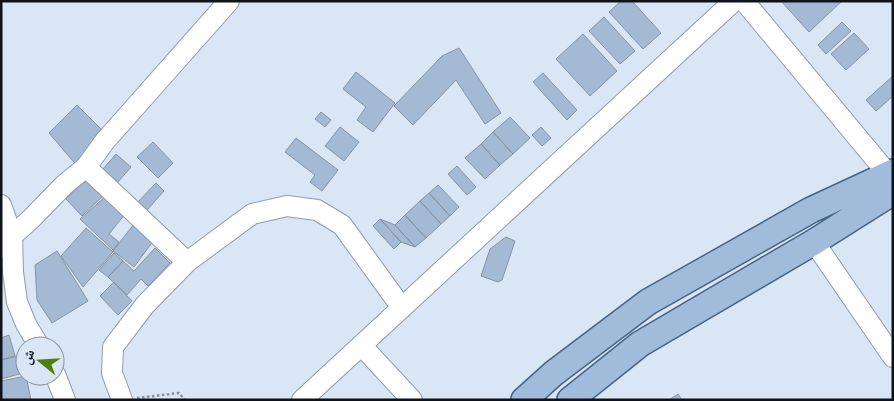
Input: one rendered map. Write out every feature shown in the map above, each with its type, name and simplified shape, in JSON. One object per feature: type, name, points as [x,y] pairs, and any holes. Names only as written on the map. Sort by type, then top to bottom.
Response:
[{"type":"main road","points":[[570,400],[640,344],[814,242],[892,179]]},
{"type":"main road","points":[[524,400],[554,373],[648,302],[811,210],[892,179]]},
{"type":"street","points":[[6,242],[86,166],[105,141],[229,1]]},
{"type":"street","points":[[310,397],[361,345],[734,1]]},
{"type":"street","points":[[744,1],[892,179]]},
{"type":"street","points":[[86,166],[187,262]]},
{"type":"street","points":[[1,204],[6,242],[13,272],[16,302],[33,336]]},
{"type":"street","points":[[128,399],[112,374],[112,347],[145,305],[187,262],[252,214],[287,206],[317,210],[342,225],[402,308]]},
{"type":"street","points":[[814,242],[893,357]]},
{"type":"street","points":[[361,345],[412,400]]},
{"type":"street","points":[[60,386],[65,400]]},
{"type":"path","points":[[128,399],[179,393],[185,400]]},
{"type":"building","points":[[621,1],[632,1],[661,33],[643,49],[609,12]]},
{"type":"building","points":[[781,1],[842,1],[809,32]]},
{"type":"building","points":[[604,17],[635,51],[620,64],[589,31]]},
{"type":"building","points":[[842,22],[851,31],[826,54],[818,45]]},
{"type":"building","points":[[854,33],[869,49],[846,70],[831,54]]},
{"type":"building","points":[[583,34],[617,71],[590,96],[556,59]]},
{"type":"building","points":[[459,48],[501,113],[485,124],[456,80],[413,125],[394,106],[442,56]]},
{"type":"building","points":[[356,72],[395,103],[373,132],[357,120],[366,107],[343,89]]},
{"type":"building","points":[[543,73],[577,110],[567,120],[533,82]]},
{"type":"building","points":[[893,76],[893,96],[876,111],[866,100]]},
{"type":"building","points":[[77,105],[108,136],[78,167],[49,133]]},
{"type":"building","points":[[321,112],[331,120],[325,127],[315,119]]},
{"type":"building","points":[[510,117],[530,138],[513,154],[493,132]]},
{"type":"building","points":[[340,127],[359,142],[344,161],[325,146]]},
{"type":"building","points":[[541,127],[551,138],[542,146],[532,135]]},
{"type":"building","points":[[493,132],[513,154],[500,165],[481,144]]},
{"type":"building","points":[[296,138],[338,170],[322,191],[310,182],[315,175],[285,152]]},
{"type":"building","points":[[153,142],[173,163],[158,178],[137,157]]},
{"type":"building","points":[[481,144],[500,165],[485,179],[465,158]]},
{"type":"building","points":[[116,154],[131,167],[118,182],[103,169]]},
{"type":"building","points":[[457,166],[476,187],[467,195],[448,174]]},
{"type":"building","points":[[88,178],[104,195],[82,216],[66,199]]},
{"type":"building","points":[[156,183],[164,191],[147,210],[138,202]]},
{"type":"building","points":[[438,185],[459,207],[450,216],[429,193]]},
{"type":"building","points":[[429,193],[450,216],[441,224],[420,201]]},
{"type":"building","points":[[106,196],[125,214],[109,234],[119,242],[113,250],[80,219]]},
{"type":"building","points":[[420,201],[441,224],[426,238],[405,215]]},
{"type":"building","points":[[405,215],[426,238],[415,247],[395,225]]},
{"type":"building","points":[[380,219],[395,225],[415,247],[401,242]]},
{"type":"building","points":[[380,219],[401,242],[394,249],[373,226]]},
{"type":"building","points":[[134,224],[154,240],[134,267],[113,251]]},
{"type":"building","points":[[86,228],[113,252],[83,287],[61,256]]},
{"type":"building","points":[[506,237],[515,241],[502,280],[498,282],[481,276],[490,249]]},
{"type":"building","points":[[155,248],[170,263],[148,286],[141,279],[127,295],[108,277],[123,261],[134,271]]},
{"type":"building","points":[[57,251],[88,301],[52,323],[37,300],[35,265]]},
{"type":"building","points":[[114,253],[123,261],[108,277],[99,270]]},
{"type":"building","points":[[114,282],[132,301],[118,315],[100,296]]},
{"type":"building","points":[[9,335],[15,356],[1,360],[1,338]]},
{"type":"building","points":[[15,357],[15,375],[1,379],[1,360]]},
{"type":"building","points":[[15,378],[15,386],[28,386],[31,400],[1,400],[1,381]]},
{"type":"building","points":[[678,394],[682,400],[669,400]]}]
